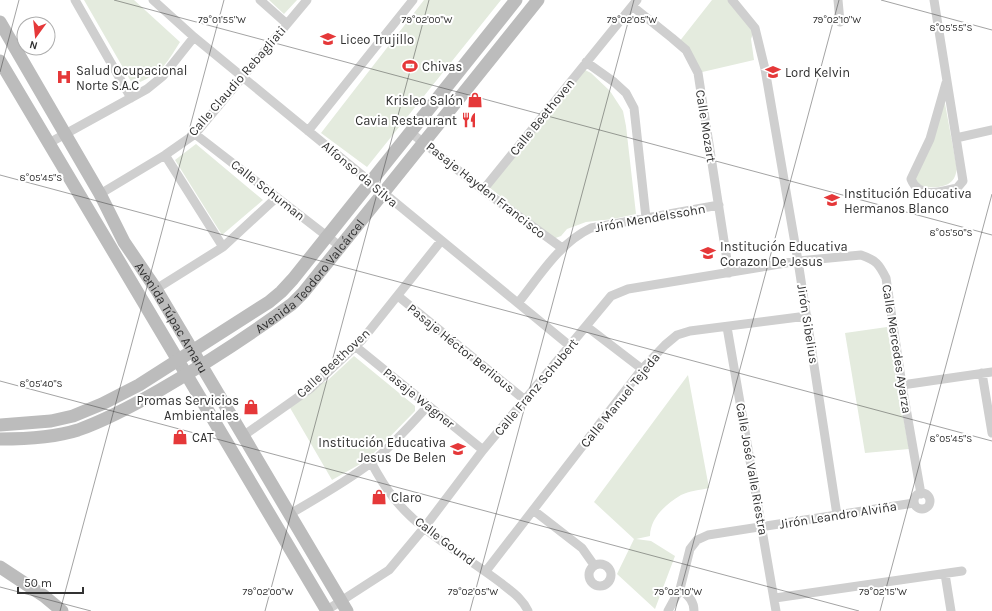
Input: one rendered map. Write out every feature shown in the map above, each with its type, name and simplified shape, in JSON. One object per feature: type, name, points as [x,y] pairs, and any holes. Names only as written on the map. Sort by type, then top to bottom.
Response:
[{"type":"street","points":[[75,0],[131,98]]},
{"type":"street","name":"Alfonso da Silva","points":[[153,0],[194,37],[570,346]]},
{"type":"street","points":[[260,0],[287,24]]},
{"type":"street","name":"Calle Claudio Rebagliati","points":[[100,194],[165,155],[195,134],[307,0]]},
{"type":"street","points":[[308,131],[413,0]]},
{"type":"street","name":"Avenida Teodoro Valcárcel","points":[[0,425],[51,421],[73,416],[102,404],[139,384],[193,351],[282,292],[294,279],[516,0]]},
{"type":"street","points":[[521,0],[535,4]]},
{"type":"street","name":"Jirón Sibelius","points":[[732,0],[755,28],[765,69],[807,316],[837,515]]},
{"type":"street","points":[[838,0],[840,22]]},
{"type":"street","points":[[934,0],[946,83],[963,181],[957,188],[938,192],[920,190],[915,188],[911,179],[930,139],[946,83]]},
{"type":"street","name":"Calle Beethoven","points":[[483,190],[634,3]]},
{"type":"street","name":"Calle Mozart","points":[[634,3],[686,50],[698,73],[729,273]]},
{"type":"street","name":"Avenida Teodoro Valcárcel","points":[[0,440],[23,439],[78,430],[108,418],[187,375],[292,304],[303,293],[384,194],[535,4]]},
{"type":"street","name":"Avenida Túpac Amaru","points":[[0,22],[100,194],[124,242],[156,289],[202,365],[344,606]]},
{"type":"street","points":[[49,143],[147,90],[163,76],[194,37]]},
{"type":"street","name":"Avenida Túpac Amaru","points":[[0,61],[327,610]]},
{"type":"street","points":[[586,62],[614,82],[626,93],[634,108],[646,218]]},
{"type":"street","points":[[956,138],[992,130]]},
{"type":"street","name":"Pasaje Hayden Francisco","points":[[410,132],[483,190],[562,248]]},
{"type":"street","name":"Calle Schuman","points":[[195,134],[340,247]]},
{"type":"street","points":[[165,155],[223,246]]},
{"type":"street","points":[[156,289],[223,246],[276,198]]},
{"type":"street","name":"Jirón Mendelssohn","points":[[518,303],[562,248],[581,232],[591,228],[719,205]]},
{"type":"street","name":"Calle Beethoven","points":[[243,436],[311,388],[356,346],[442,241]]},
{"type":"street","name":"Calle Mercedes Ayarza","points":[[798,261],[861,255],[870,258],[879,264],[886,278],[920,494]]},
{"type":"street","name":"Calle Franz Schubert","points":[[327,610],[344,606],[389,570],[424,528],[483,450],[611,296],[628,289],[798,261]]},
{"type":"street","name":"Pasaje Héctor Berlious","points":[[398,296],[525,400]]},
{"type":"street","name":"Calle Manuel Tejeda","points":[[486,571],[642,369],[677,335],[690,331],[807,316]]},
{"type":"street","points":[[586,326],[642,369]]},
{"type":"street","name":"Calle José Valle Riestra","points":[[727,327],[776,611]]},
{"type":"street","name":"Pasaje Wagner","points":[[356,346],[483,450]]},
{"type":"street","points":[[902,385],[992,372]]},
{"type":"street","points":[[982,373],[992,433]]},
{"type":"street","points":[[102,404],[108,418]]},
{"type":"street","points":[[290,514],[339,485],[371,462],[396,441],[428,406]]},
{"type":"street","points":[[23,424],[23,439]]},
{"type":"street","name":"Calle Gound","points":[[371,462],[384,486],[398,504],[424,528],[486,571],[524,602],[528,611]]},
{"type":"street","points":[[920,494],[925,494],[930,502],[928,506],[920,509],[916,506],[914,499],[920,494]]},
{"type":"street","name":"Jirón Leandro Alviña","points":[[668,611],[680,589],[690,549],[697,540],[708,535],[914,502]]},
{"type":"street","points":[[533,510],[582,548],[594,565]]},
{"type":"street","points":[[0,566],[44,596],[62,611]]},
{"type":"street","points":[[774,598],[962,571]]},
{"type":"street","points":[[945,574],[951,611]]},
{"type":"street","points":[[680,589],[691,599],[694,605],[694,611]]},
{"type":"shaded area","points":[[84,0],[134,0],[180,42],[166,63],[156,73],[133,85]]},
{"type":"shaded area","points":[[269,0],[297,0],[284,14]]},
{"type":"shaded area","name":"Chivas","points":[[424,0],[501,0],[367,167],[321,133]]},
{"type":"shaded area","points":[[712,0],[730,0],[755,28],[751,39],[754,60],[698,73],[679,42]]},
{"type":"shaded area","points":[[585,70],[591,73],[610,91],[623,111],[636,214],[613,219],[586,222],[567,229],[561,236],[553,239],[489,187]]},
{"type":"shaded area","points":[[944,98],[957,169],[952,181],[944,186],[933,187],[918,185],[914,183]]},
{"type":"shaded area","points":[[196,144],[263,200],[222,235],[175,160]]},
{"type":"shaded area","points":[[887,327],[909,449],[865,453],[845,333]]},
{"type":"shaded area","points":[[354,356],[415,406],[415,411],[377,450],[362,463],[332,480],[289,406],[311,388],[327,381]]},
{"type":"shaded area","points":[[688,375],[709,488],[687,492],[675,499],[656,517],[650,536],[636,539],[651,541],[675,556],[655,609],[617,574],[634,539],[594,502]]},
{"type":"place","name":"Liceo Trujillo","points":[[328,39]]},
{"type":"place","name":"Chivas","points":[[410,66]]},
{"type":"place","name":"Lord Kelvin","points":[[773,72]]},
{"type":"place","name":"Salud Ocupacional Norte S.A.C","points":[[64,77]]},
{"type":"place","name":"Krisleo Salón","points":[[475,100]]},
{"type":"place","name":"Cavia Restaurant","points":[[469,120]]},
{"type":"place","name":"Institución Educativa Hermanos Blanco","points":[[832,200]]},
{"type":"place","name":"Institución Educativa Corazon De Jesus","points":[[708,253]]},
{"type":"place","name":"Promas Servicios Ambientales","points":[[251,407]]},
{"type":"place","name":"CAT","points":[[180,437]]},
{"type":"place","name":"Institución Educativa Jesus De Belen","points":[[458,449]]},
{"type":"place","name":"Claro","points":[[379,497]]}]
